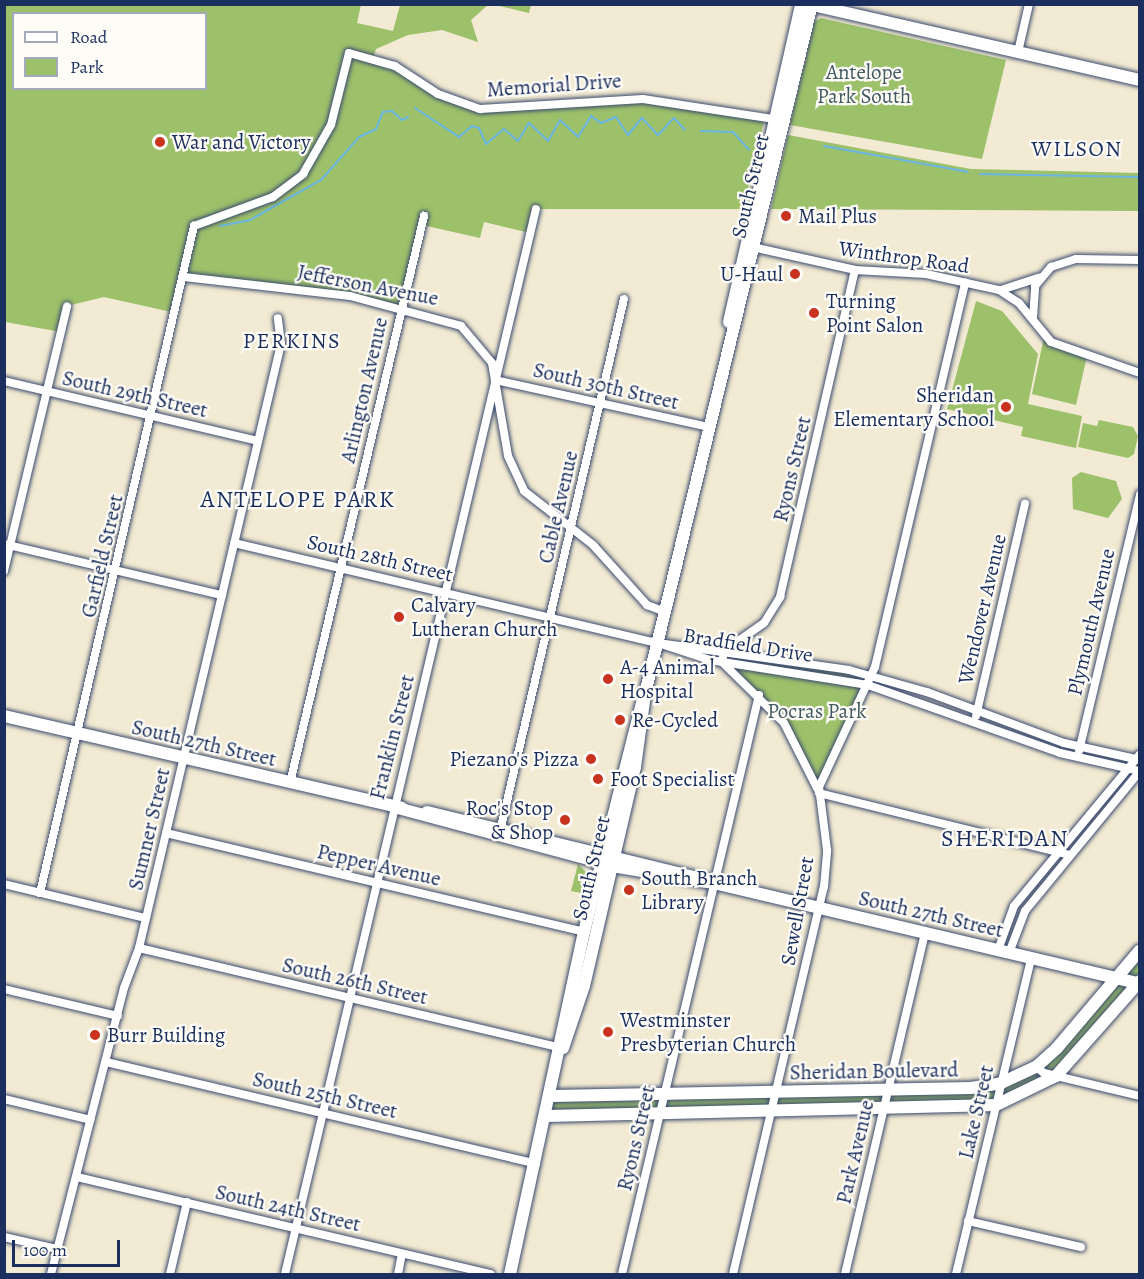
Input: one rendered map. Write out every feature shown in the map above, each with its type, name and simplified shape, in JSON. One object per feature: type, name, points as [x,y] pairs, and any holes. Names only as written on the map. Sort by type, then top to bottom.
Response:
[{"type":"main road","points":[[808,5],[1140,80]]},
{"type":"main road","name":"South Street","points":[[750,247],[774,119],[808,5]]},
{"type":"main road","name":"South Street","points":[[510,1275],[808,5]]},
{"type":"main road","name":"South 27th Street","points":[[4,716],[1139,983]]},
{"type":"main road","name":"South 27th Street","points":[[394,807],[501,827],[608,858]]},
{"type":"main road","name":"South Street","points":[[563,1048],[584,932],[608,858]]},
{"type":"main road","name":"Sheridan Boulevard","points":[[552,1096],[664,1096],[888,1090],[1001,1083],[1036,1066],[1140,950]]},
{"type":"main road","name":"Sheridan Boulevard","points":[[547,1116],[660,1116],[996,1105],[1056,1076],[1139,983]]},
{"type":"street","points":[[1018,52],[1029,4]]},
{"type":"street","name":"Memorial Drive","points":[[194,226],[273,197],[303,174],[331,125],[349,53],[392,64],[438,94],[480,109],[643,99],[774,119]]},
{"type":"street","name":"Franklin Street","points":[[285,1275],[536,209]]},
{"type":"street","name":"Arlington Avenue","points":[[290,783],[424,216]]},
{"type":"street","name":"Garfield Street","points":[[40,893],[153,416],[194,226]]},
{"type":"street","name":"Winthrop Road","points":[[750,247],[855,270],[965,282],[999,290],[1019,303],[1035,325],[1060,347],[1140,373]]},
{"type":"street","points":[[999,290],[1040,277],[1076,259],[1140,260]]},
{"type":"street","name":"Ryons Street","points":[[724,651],[764,623],[780,597],[855,270]]},
{"type":"street","name":"Jefferson Avenue","points":[[184,277],[350,296],[441,316],[470,332],[487,353],[517,479],[533,501],[572,527],[610,560],[647,605],[665,612]]},
{"type":"street","points":[[1035,325],[1031,297],[1040,277]]},
{"type":"street","points":[[819,793],[872,676],[965,282]]},
{"type":"street","name":"Cable Avenue","points":[[501,827],[624,299]]},
{"type":"street","points":[[4,571],[8,545],[67,306]]},
{"type":"street","name":"Sumner Street","points":[[51,1275],[117,1016],[139,948],[281,344],[278,318]]},
{"type":"street","name":"South 30th Street","points":[[495,380],[708,428]]},
{"type":"street","name":"South 29th Street","points":[[4,381],[258,441]]},
{"type":"street","name":"Plymouth Avenue","points":[[1077,758],[1140,494]]},
{"type":"street","name":"Wendover Avenue","points":[[974,722],[1025,504]]},
{"type":"street","name":"South 28th Street","points":[[234,543],[657,643]]},
{"type":"street","points":[[8,545],[222,595]]},
{"type":"street","name":"Bradfield Drive","points":[[657,643],[724,651],[872,676],[1080,747],[1138,758]]},
{"type":"street","name":"Bradfield Drive","points":[[657,643],[665,649],[722,662],[868,685],[1077,758],[1139,771]]},
{"type":"street","points":[[724,651],[722,662],[759,695],[795,740],[819,793]]},
{"type":"street","name":"Ryons Street","points":[[622,1275],[759,695]]},
{"type":"street","points":[[1003,951],[1014,906],[1138,758]]},
{"type":"street","points":[[1003,951],[1025,911],[1139,771]]},
{"type":"street","points":[[819,793],[1070,855]]},
{"type":"street","name":"Sewell Street","points":[[733,1275],[820,908],[827,850],[819,793]]},
{"type":"street","name":"Pepper Avenue","points":[[166,833],[584,932]]},
{"type":"street","points":[[4,895],[6,885],[146,918]]},
{"type":"street","name":"Park Avenue","points":[[844,1275],[925,933]]},
{"type":"street","name":"South 26th Street","points":[[139,948],[563,1048]]},
{"type":"street","name":"Lake Street","points":[[956,1275],[1030,958]]},
{"type":"street","points":[[4,989],[117,1016]]},
{"type":"street","name":"South 25th Street","points":[[106,1062],[536,1164]]},
{"type":"street","points":[[1036,1066],[1056,1076],[1140,1096]]},
{"type":"street","points":[[4,1099],[91,1120]]},
{"type":"street","name":"South 24th Street","points":[[77,1177],[491,1275]]},
{"type":"street","points":[[170,1275],[187,1202]]},
{"type":"street","points":[[969,1221],[1081,1247]]},
{"type":"street","points":[[4,1237],[57,1249]]},
{"type":"street","points":[[398,1275],[402,1254]]},
{"type":"green space","name":"Antelope Park South","points":[[4,5],[361,5],[357,23],[393,31],[400,5],[488,5],[471,20],[478,42],[442,30],[408,35],[376,49],[373,59],[480,109],[625,99],[765,117],[743,209],[536,209],[530,233],[484,222],[480,238],[422,225],[402,307],[184,277],[176,313],[104,297],[67,306],[61,332],[5,322]]},
{"type":"green space","points":[[495,5],[531,5],[529,13]]},
{"type":"green space","name":"Antelope Park South","points":[[821,18],[1006,60],[982,159],[790,125],[814,22]]},
{"type":"green space","name":"Antelope Park South","points":[[788,135],[971,169],[1139,173],[1139,211],[771,209]]},
{"type":"green space","points":[[976,301],[1002,311],[1038,354],[1028,404],[1082,416],[1076,448],[1021,436],[1023,427],[947,409]]},
{"type":"green space","points":[[1044,337],[1087,356],[1076,405],[1032,394]]},
{"type":"green space","points":[[1099,420],[1133,427],[1138,436],[1134,454],[1128,458],[1078,447],[1083,423],[1097,426]]},
{"type":"green space","points":[[1081,472],[1116,481],[1122,499],[1108,518],[1073,509],[1072,478]]},
{"type":"green space","points":[[744,661],[829,670],[864,679],[860,681]]},
{"type":"green space","name":"Pocras Park","points":[[722,662],[868,685],[819,787],[795,740]]},
{"type":"green space","points":[[578,864],[590,876],[586,894],[571,891]]},
{"type":"green space","points":[[1139,950],[1139,981],[1074,1059],[996,1105],[547,1116],[552,1096],[971,1088],[1036,1067]]},
{"type":"waterway","points":[[415,108],[459,137],[472,126],[479,128],[486,144],[504,129],[518,141],[529,123],[548,141],[560,120],[578,137],[591,116],[601,123],[616,117],[628,135],[642,118],[658,135],[674,118],[685,130]]},
{"type":"waterway","points":[[220,226],[250,220],[321,180],[359,137],[376,129],[383,112],[392,111],[402,120],[408,117]]},
{"type":"waterway","points":[[701,131],[733,132],[749,150]]},
{"type":"waterway","points":[[824,146],[968,172]]},
{"type":"waterway","points":[[980,174],[1140,177]]},
{"type":"place","name":"War and Victory","points":[[160,142]]},
{"type":"place","name":"Mail Plus","points":[[786,216]]},
{"type":"place","name":"U-Haul","points":[[795,274]]},
{"type":"place","name":"Turning Point Salon","points":[[814,313]]},
{"type":"place","name":"Sheridan Elementary School","points":[[1006,407]]},
{"type":"place","name":"Calvary Lutheran Church","points":[[399,617]]},
{"type":"place","name":"A-4 Animal Hospital","points":[[608,679]]},
{"type":"place","name":"Re-Cycled","points":[[620,720]]},
{"type":"place","name":"Piezano's Pizza","points":[[591,759]]},
{"type":"place","name":"Foot Specialist","points":[[598,779]]},
{"type":"place","name":"Roc's Stop & Shop","points":[[565,820]]},
{"type":"place","name":"South Branch Library","points":[[629,890]]},
{"type":"place","name":"Westminster Presbyterian Church","points":[[608,1032]]},
{"type":"place","name":"Burr Building","points":[[95,1035]]},
{"type":"district","name":"WILSON","points":[[1077,150]]},
{"type":"district","name":"PERKINS","points":[[292,342]]},
{"type":"district","name":"ANTELOPE PARK","points":[[298,500]]},
{"type":"district","name":"SHERIDAN","points":[[1005,839]]}]
